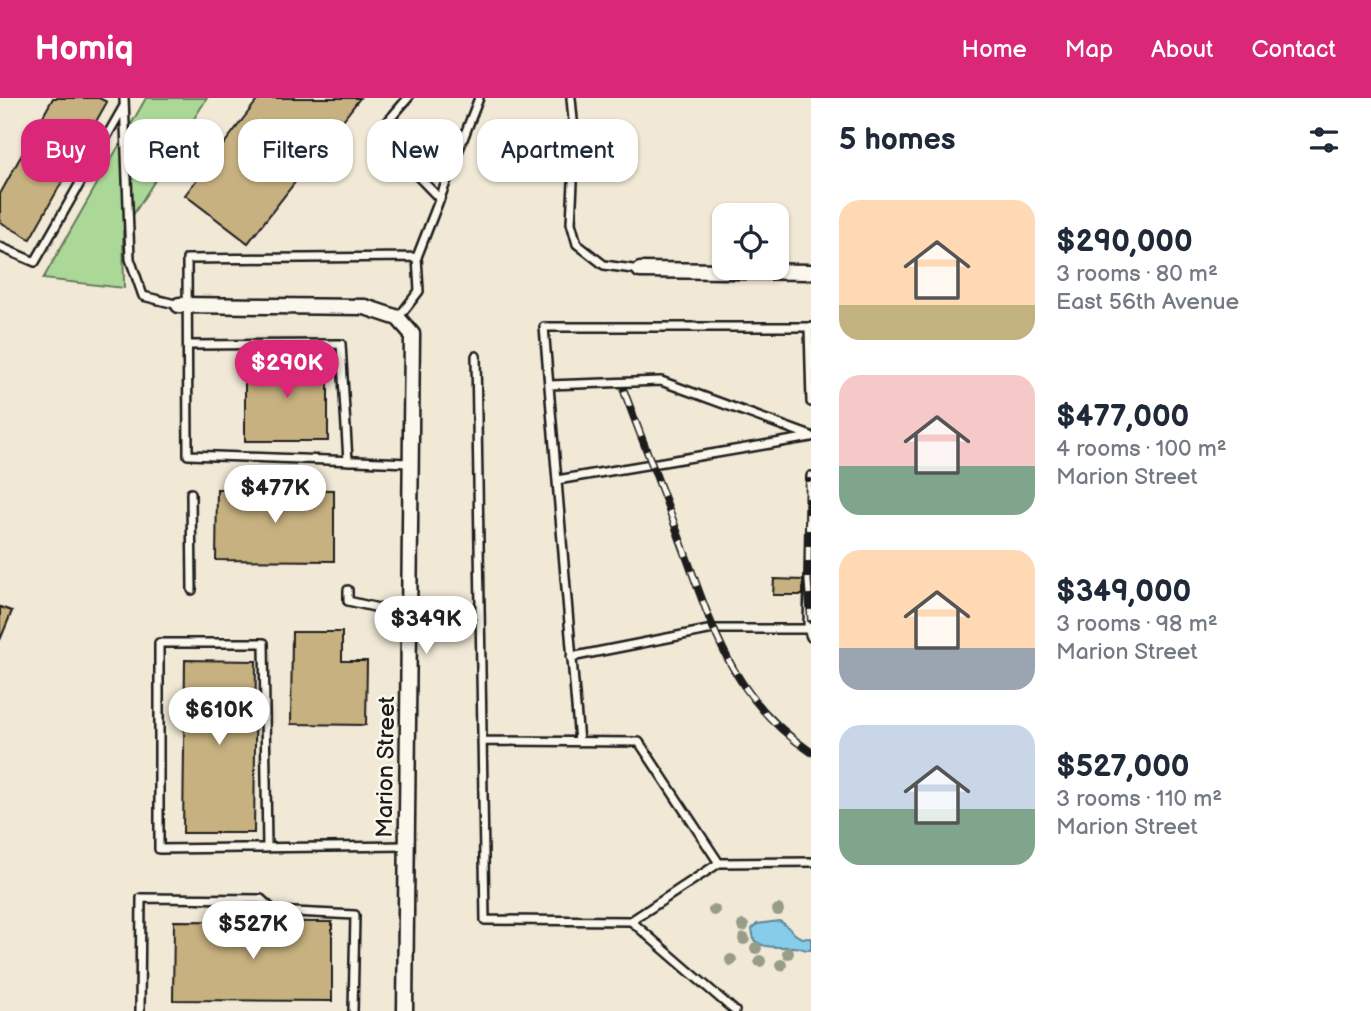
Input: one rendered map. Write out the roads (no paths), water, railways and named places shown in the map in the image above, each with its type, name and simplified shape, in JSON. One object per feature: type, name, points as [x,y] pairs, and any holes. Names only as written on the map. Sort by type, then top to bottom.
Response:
[{"type":"street","points":[[640,270],[811,272]]},
{"type":"street","points":[[184,305],[365,307],[398,318]]},
{"type":"street","name":"Marion Street","points":[[398,318],[412,334],[405,1011]]},
{"type":"lane","points":[[408,98],[377,134],[440,199]]},
{"type":"lane","points":[[398,318],[419,291],[417,257],[479,98]]},
{"type":"lane","points":[[571,98],[575,142],[571,223],[577,244],[604,265],[640,270]]},
{"type":"lane","points":[[0,247],[35,262],[124,102]]},
{"type":"lane","points":[[124,102],[130,258],[142,296],[184,305]]},
{"type":"lane","points":[[410,463],[188,455],[189,345],[184,305],[187,259],[417,257]]},
{"type":"lane","points":[[579,742],[544,327],[810,327],[811,402]]},
{"type":"lane","points":[[189,345],[341,344],[348,461]]},
{"type":"lane","points":[[476,356],[485,920],[631,921],[719,863],[811,862]]},
{"type":"lane","points":[[549,385],[661,381],[811,436]]},
{"type":"lane","points":[[557,480],[811,436]]},
{"type":"lane","points":[[572,657],[713,629],[809,633],[811,476]]},
{"type":"lane","points":[[191,493],[192,590]]},
{"type":"lane","points":[[348,590],[348,601],[409,615]]},
{"type":"lane","points":[[267,848],[264,643],[159,643],[159,849],[267,848],[407,846]]},
{"type":"lane","points":[[482,741],[639,742],[719,863]]},
{"type":"lane","points":[[140,1011],[141,898],[261,899],[274,911],[355,915],[353,1011]]},
{"type":"lane","points":[[631,921],[735,1011]]},
{"type":"water","points":[[779,921],[796,935],[811,938],[811,950],[768,946],[754,940],[752,929],[757,924]]},
{"type":"railway","points":[[624,391],[704,604],[728,659],[761,708],[811,752]]},
{"type":"railway","points":[[809,482],[808,581],[811,620]]}]
